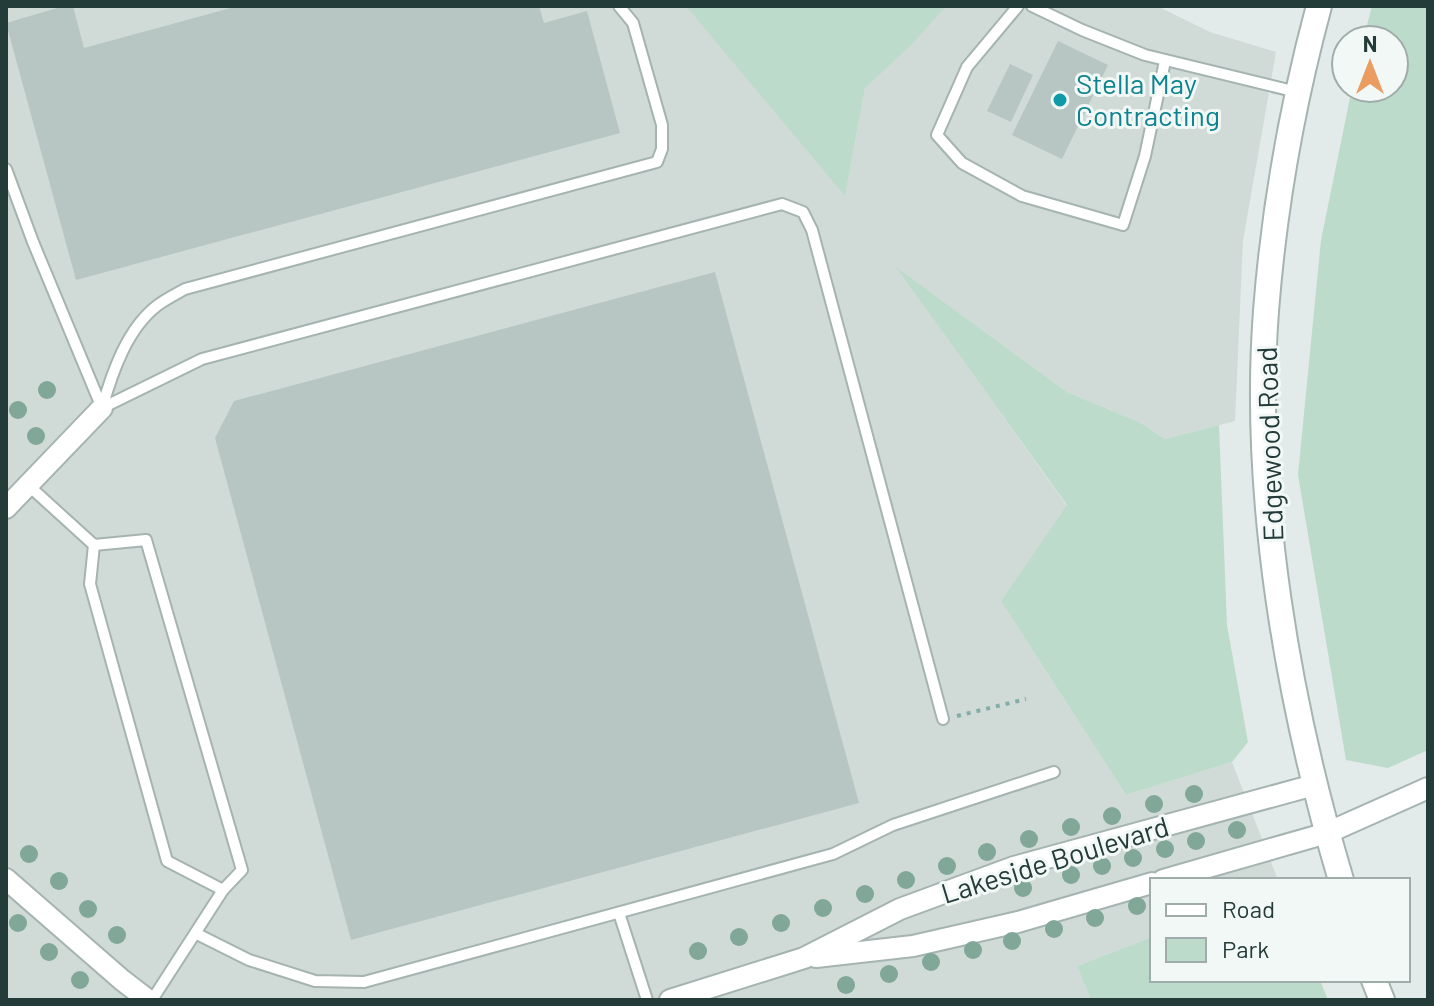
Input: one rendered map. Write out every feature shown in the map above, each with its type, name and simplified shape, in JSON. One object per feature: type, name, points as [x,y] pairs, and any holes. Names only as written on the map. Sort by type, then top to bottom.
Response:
[{"type":"street","name":"Edgewood Road","points":[[1319,6],[1298,92],[1275,231],[1266,313],[1264,387],[1272,539],[1287,645],[1314,785],[1340,878]]},
{"type":"street","points":[[6,508],[102,408]]},
{"type":"street","name":"Lakeside Boulevard","points":[[670,1000],[804,958],[900,909],[1014,867],[1314,785]]},
{"type":"street","name":"Lakeside Boulevard","points":[[1170,878],[1327,833],[1428,788]]},
{"type":"street","points":[[6,879],[150,1000]]},
{"type":"street","name":"Lakeside Boulevard","points":[[804,958],[913,946],[1018,922],[1150,884]]},
{"type":"lane","points":[[102,408],[113,372],[140,324],[157,306],[185,289],[657,162],[662,149],[662,125],[633,23],[619,6]]},
{"type":"lane","points":[[1018,6],[967,67],[937,135],[962,163],[1022,196],[1123,225],[1145,156],[1165,61]]},
{"type":"lane","points":[[1032,6],[1082,30],[1165,61],[1298,92]]},
{"type":"lane","points":[[6,169],[102,408]]},
{"type":"lane","points":[[102,408],[202,359],[782,204],[803,212],[812,230],[943,719]]},
{"type":"lane","points":[[28,485],[94,545],[146,540],[242,870],[223,890],[197,934],[150,1000]]},
{"type":"lane","points":[[94,545],[90,584],[167,861],[223,890]]},
{"type":"lane","points":[[197,934],[249,960],[315,981],[364,982],[833,854],[893,825],[1054,772]]},
{"type":"lane","points":[[619,913],[647,1000]]},
{"type":"path","points":[[943,719],[1026,699]]},
{"type":"shaded area","points":[[6,6],[691,6],[845,195],[865,88],[944,6],[1157,6],[1210,32],[1276,52],[1243,241],[1235,421],[1165,439],[1141,423],[1067,392],[898,269],[1067,506],[1001,601],[1126,795],[1232,762],[1277,878],[1150,878],[1150,938],[1077,966],[1091,1000],[6,1000]]},
{"type":"green space","points":[[686,6],[946,6],[912,44],[865,88],[845,196]]},
{"type":"green space","points":[[1372,6],[1428,6],[1428,750],[1388,768],[1346,760],[1298,475],[1321,240],[1349,104],[1410,104],[1410,24],[1367,24]]},
{"type":"green space","points":[[896,267],[1067,392],[1141,423],[1165,439],[1219,425],[1227,625],[1248,742],[1232,762],[1126,795],[1001,601],[1067,505]]},
{"type":"green space","points":[[1150,938],[1150,982],[1321,982],[1328,1000],[1091,1000],[1077,966]]},
{"type":"building","points":[[73,6],[84,48],[238,6],[539,6],[544,23],[587,11],[620,133],[76,280],[6,23]]},
{"type":"building","name":"Stella May Contracting","points":[[1058,41],[1108,65],[1062,159],[1012,135]]},
{"type":"building","points":[[1010,64],[1033,75],[1011,122],[987,111]]},
{"type":"building","points":[[715,272],[859,803],[351,940],[215,438],[234,401]]},
{"type":"place","name":"Stella May Contracting","points":[[1060,100]]}]
